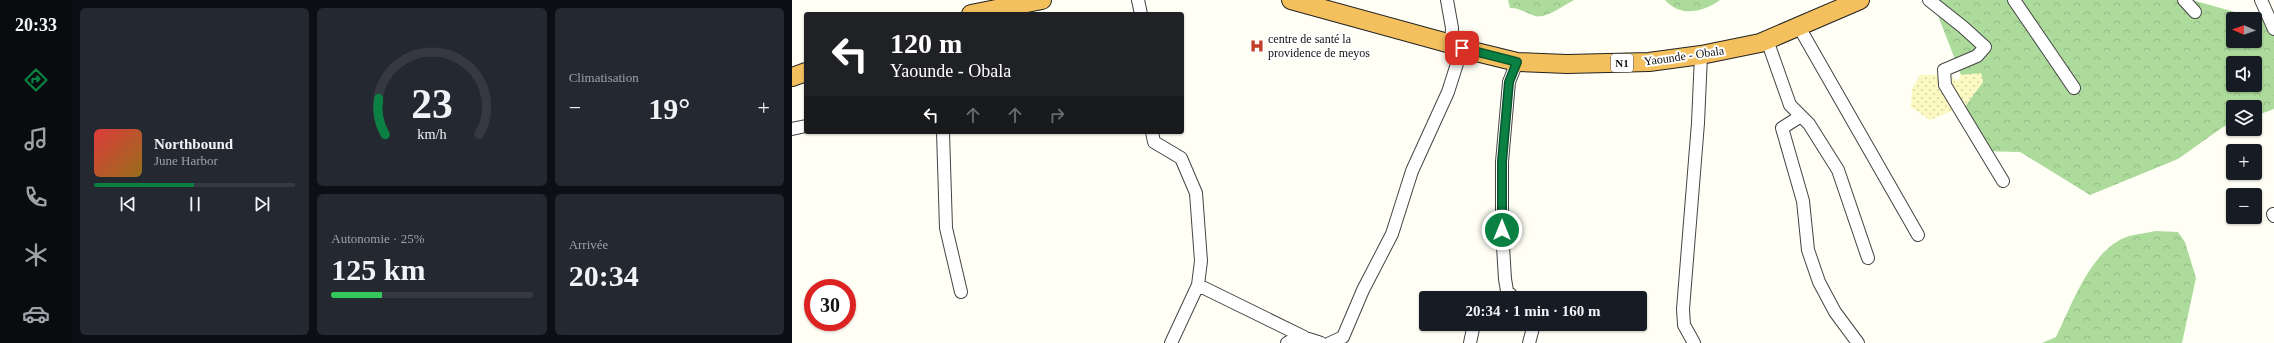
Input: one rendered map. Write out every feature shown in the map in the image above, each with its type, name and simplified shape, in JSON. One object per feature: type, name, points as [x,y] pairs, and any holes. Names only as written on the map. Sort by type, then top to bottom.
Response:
[{"type":"highway","points":[[981,12],[1004,3],[1042,0]]},
{"type":"highway","name":"Yaounde - Obala","points":[[1291,0],[1517,62],[1567,64],[1649,62],[1701,55],[1767,40],[1860,0]]},
{"type":"highway","points":[[792,77],[804,73]]},
{"type":"street","points":[[1138,0],[1141,12]]},
{"type":"street","points":[[1330,343],[1343,337],[1363,290],[1392,234],[1412,171],[1448,92],[1456,46],[1447,0]]},
{"type":"street","points":[[1928,0],[1964,27],[1985,47],[1977,56],[1944,70],[1945,85],[2003,182]]},
{"type":"street","points":[[2014,0],[2074,88]]},
{"type":"street","points":[[2184,0],[2195,12]]},
{"type":"street","points":[[2261,0],[2274,29]]},
{"type":"street","points":[[1799,27],[1907,214],[1918,236]]},
{"type":"street","points":[[1767,40],[1790,105],[1809,124],[1838,170],[1868,258]]},
{"type":"street","points":[[1694,343],[1684,325],[1683,309],[1698,123],[1701,55]]},
{"type":"street","points":[[1508,291],[1502,230],[1502,162],[1509,82],[1517,62]]},
{"type":"street","points":[[1801,116],[1782,128],[1803,201],[1808,250],[1819,282],[1835,312],[1858,343]]},
{"type":"street","points":[[792,129],[804,126]]},
{"type":"street","points":[[943,134],[946,228],[961,292]]},
{"type":"street","points":[[1152,134],[1154,142],[1181,158],[1196,193],[1201,261],[1198,285],[1171,343]]},
{"type":"street","points":[[1198,285],[1304,337],[1321,343]]},
{"type":"street","points":[[1470,343],[1473,331]]},
{"type":"street","points":[[1529,343],[1532,331]]},
{"type":"street","points":[[1287,343],[1294,337],[1304,337]]},
{"type":"green space","points":[[1508,0],[1574,0],[1550,14],[1535,16],[1510,8]]},
{"type":"green space","points":[[1665,0],[1720,0],[1706,8],[1684,11],[1677,9]]},
{"type":"green space","points":[[1932,0],[2192,0],[2235,12],[2226,12],[2226,48],[2262,48],[2262,20],[2274,23],[2274,109],[2262,113],[2262,100],[2226,100],[2226,126],[2178,159],[2090,195],[2020,152],[1977,151],[1954,110],[1966,105],[1983,82],[1981,74],[1961,75]]},
{"type":"green space","points":[[2156,231],[2178,232],[2185,242],[2196,278],[2182,343],[2042,343],[2056,337],[2084,279],[2104,252],[2116,242],[2129,236]]},
{"type":"sand","points":[[1981,73],[1983,82],[1966,105],[1930,120],[1911,107],[1912,89],[1920,75],[1948,75],[1958,81],[1961,75]]},
{"type":"place","name":"centre de santé la providence de meyos","points":[[1257,46]]},
{"type":"route","points":[[1462,48],[1517,62],[1509,82],[1508,111],[1502,162],[1502,230]]}]
